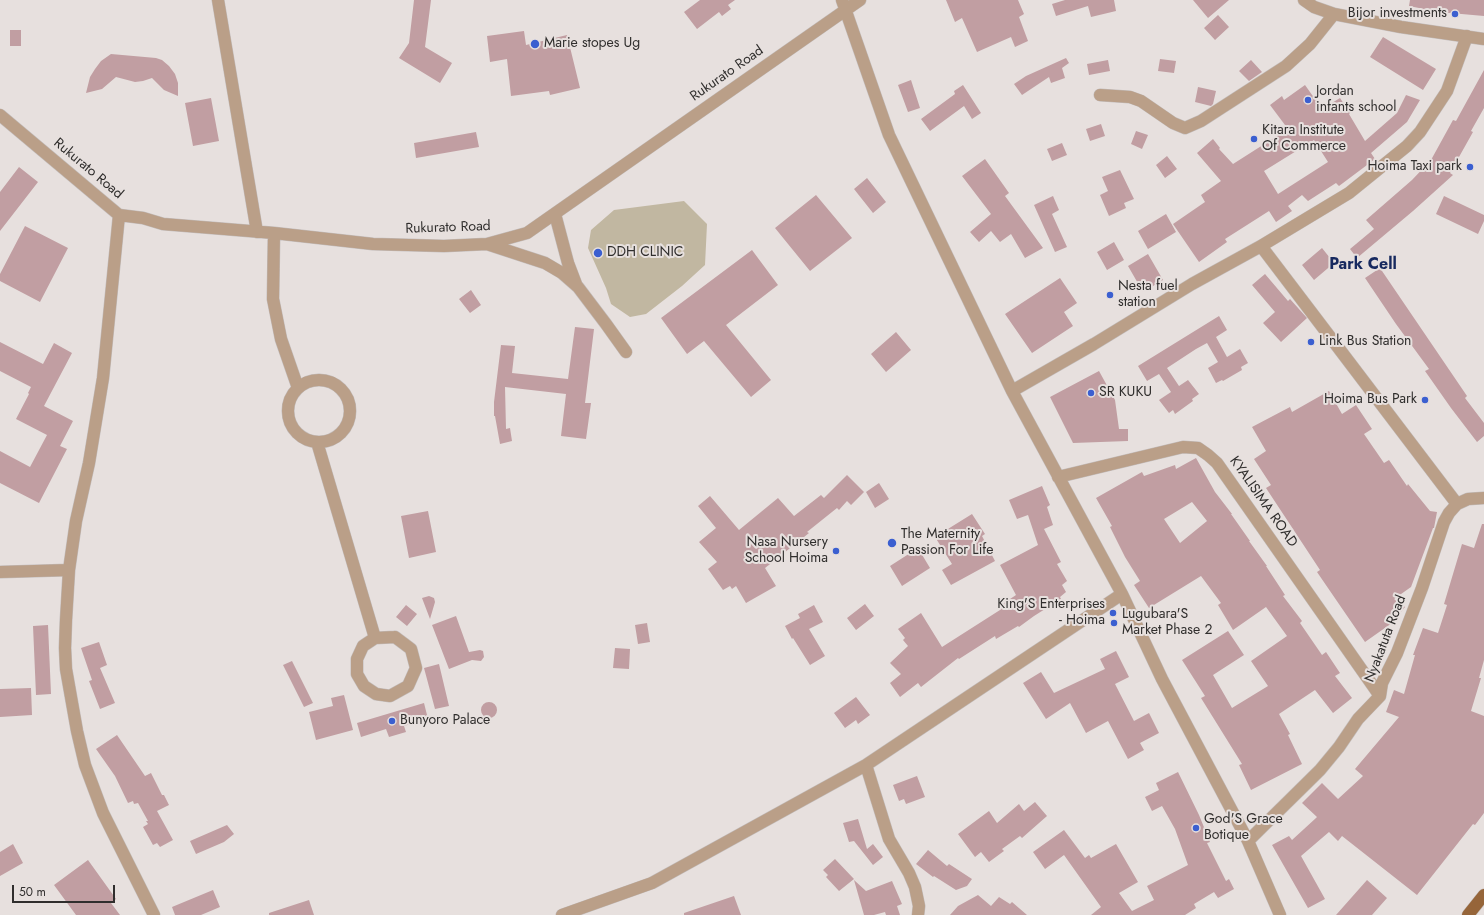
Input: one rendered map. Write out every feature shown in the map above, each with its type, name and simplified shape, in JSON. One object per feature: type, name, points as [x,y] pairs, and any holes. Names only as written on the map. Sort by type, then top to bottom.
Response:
[{"type":"main road","points":[[1468,915],[1484,895]]},
{"type":"street","points":[[218,0],[257,232]]},
{"type":"street","name":"Rukurato Road","points":[[0,114],[120,214],[143,218],[163,224],[274,233],[373,244],[444,246],[487,244],[527,234],[844,4],[860,0]]},
{"type":"street","points":[[1304,0],[1314,7],[1334,14],[1401,27],[1484,39]]},
{"type":"street","points":[[844,4],[889,135],[1012,391],[1122,594],[1162,679],[1248,841],[1280,915]]},
{"type":"street","points":[[1100,95],[1130,98],[1141,101],[1173,123],[1185,128],[1189,127],[1201,121],[1286,66],[1310,44],[1334,14]]},
{"type":"street","points":[[1012,391],[1094,344],[1192,284],[1262,246],[1349,193],[1407,146],[1420,132],[1446,91],[1467,36]]},
{"type":"street","points":[[120,214],[103,378],[89,463],[76,521],[69,570],[65,648],[66,669],[77,731],[85,765],[103,813],[154,915]]},
{"type":"street","points":[[554,214],[568,263],[578,287]]},
{"type":"street","points":[[274,233],[273,299],[281,339],[298,388]]},
{"type":"street","points":[[487,244],[545,263],[562,273],[578,287],[626,352]]},
{"type":"street","points":[[1262,246],[1458,504],[1468,499],[1484,498]]},
{"type":"street","points":[[323,380],[336,385],[345,395],[350,407],[349,418],[345,428],[337,436],[328,441],[317,442],[305,439],[296,432],[290,422],[288,410],[291,398],[298,388],[310,382],[323,380]]},
{"type":"street","points":[[317,442],[375,638]]},
{"type":"street","name":"KYALISIMA ROAD","points":[[1058,477],[1183,447],[1198,448],[1217,463],[1380,696]]},
{"type":"street","name":"Nyakatuta Road","points":[[1248,841],[1320,770],[1340,747],[1358,719],[1380,696],[1382,683],[1397,653],[1422,588],[1444,522],[1449,513],[1458,504]]},
{"type":"street","points":[[0,572],[69,570]]},
{"type":"street","points":[[562,915],[652,883],[866,766],[1122,594]]},
{"type":"street","points":[[395,637],[411,649],[416,668],[408,686],[390,696],[376,694],[364,686],[357,674],[357,659],[363,646],[375,638],[395,637]]},
{"type":"street","points":[[866,766],[889,839],[909,873],[915,887],[918,915]]},
{"type":"shaded area","points":[[684,201],[707,224],[705,265],[682,286],[646,314],[630,317],[611,304],[606,288],[588,248],[591,230],[614,210]]},
{"type":"building","points":[[414,0],[431,0],[425,47],[452,63],[440,83],[399,58],[409,43]]},
{"type":"building","points":[[700,0],[735,0],[728,5],[731,9],[722,16],[719,12],[697,29],[684,12]]},
{"type":"building","points":[[946,0],[1018,0],[1024,14],[1019,17],[1028,41],[1015,47],[1011,37],[977,52],[962,18],[955,22]]},
{"type":"building","points":[[1065,0],[1114,0],[1116,11],[1091,17],[1088,6],[1056,16],[1052,4]]},
{"type":"building","points":[[1193,0],[1229,0],[1208,18]]},
{"type":"building","points":[[1410,0],[1484,0],[1484,16],[1439,12],[1409,6]]},
{"type":"building","points":[[1218,15],[1229,27],[1215,40],[1204,28]]},
{"type":"building","points":[[10,30],[21,30],[21,46],[10,46]]},
{"type":"building","points":[[524,31],[526,45],[567,35],[580,88],[550,95],[549,91],[511,96],[507,59],[490,62],[487,36]]},
{"type":"building","points":[[1383,37],[1436,69],[1423,90],[1370,57]]},
{"type":"building","points":[[111,54],[156,58],[162,60],[175,74],[178,83],[178,96],[164,90],[152,78],[135,82],[116,77],[102,89],[86,93],[90,77],[95,69],[101,61]]},
{"type":"building","points":[[1066,58],[1069,63],[1062,68],[1065,78],[1051,83],[1049,77],[1022,95],[1014,84],[1026,76]]},
{"type":"building","points":[[1160,59],[1176,61],[1174,73],[1158,71]]},
{"type":"building","points":[[1108,60],[1110,71],[1089,75],[1087,64]]},
{"type":"building","points":[[1251,60],[1262,72],[1249,81],[1239,71]]},
{"type":"building","points":[[1484,70],[1484,108],[1471,131],[1473,132],[1450,173],[1453,175],[1357,258],[1350,249],[1374,229],[1366,220],[1412,180],[1431,160],[1453,120],[1456,121]]},
{"type":"building","points":[[911,80],[920,108],[908,112],[898,85]]},
{"type":"building","points":[[963,85],[981,113],[972,119],[964,106],[930,131],[921,119],[955,94],[954,91]]},
{"type":"building","points":[[1305,85],[1322,109],[1340,98],[1365,141],[1397,113],[1406,95],[1420,100],[1407,122],[1371,153],[1375,159],[1339,186],[1336,183],[1308,201],[1302,195],[1288,206],[1292,211],[1276,222],[1269,211],[1225,239],[1227,242],[1199,262],[1173,224],[1205,202],[1201,195],[1221,181],[1197,153],[1213,139],[1220,148],[1219,149],[1233,164],[1288,129],[1270,105],[1282,96],[1284,100]],"holes":[[[1314,140],[1328,162],[1278,194],[1264,171]]]},
{"type":"building","points":[[1198,87],[1216,91],[1213,104],[1211,106],[1195,102]]},
{"type":"building","points":[[211,98],[219,141],[193,146],[185,103]]},
{"type":"building","points":[[1101,124],[1105,136],[1090,141],[1086,129]]},
{"type":"building","points":[[1136,131],[1148,135],[1142,149],[1131,144]]},
{"type":"building","points":[[476,132],[479,147],[416,158],[414,143]]},
{"type":"building","points":[[1062,143],[1067,155],[1052,161],[1047,149]]},
{"type":"building","points":[[1167,156],[1177,169],[1165,178],[1156,165]]},
{"type":"building","points":[[985,159],[1009,193],[1005,196],[1043,248],[1025,258],[1011,234],[1000,242],[991,231],[979,242],[970,232],[991,214],[962,176]]},
{"type":"building","points":[[19,167],[38,182],[0,231],[0,192]]},
{"type":"building","points":[[1120,170],[1134,199],[1124,203],[1126,208],[1109,216],[1100,195],[1108,191],[1102,177]]},
{"type":"building","points":[[867,178],[886,202],[873,213],[854,189]]},
{"type":"building","points":[[816,195],[852,238],[810,271],[775,228]]},
{"type":"building","points":[[1053,196],[1059,210],[1052,214],[1067,247],[1055,252],[1034,205]]},
{"type":"building","points":[[1444,196],[1484,215],[1484,221],[1478,234],[1436,214]]},
{"type":"building","points":[[1166,214],[1176,232],[1148,249],[1138,231]]},
{"type":"building","points":[[25,226],[68,248],[40,302],[0,281],[0,274]]},
{"type":"building","points":[[1114,242],[1124,260],[1107,270],[1097,252]]},
{"type":"building","points":[[1322,248],[1334,263],[1314,280],[1302,265]]},
{"type":"building","points":[[752,250],[778,285],[726,325],[771,380],[751,397],[704,341],[687,354],[661,318]]},
{"type":"building","points":[[1148,254],[1163,280],[1143,292],[1128,266]]},
{"type":"building","points":[[1380,268],[1467,396],[1465,398],[1484,423],[1484,436],[1477,442],[1425,371],[1429,369],[1365,278]]},
{"type":"building","points":[[1265,274],[1288,301],[1290,299],[1307,318],[1281,342],[1263,323],[1275,312],[1252,285]]},
{"type":"building","points":[[1060,278],[1077,303],[1064,312],[1073,326],[1032,353],[1005,314]]},
{"type":"building","points":[[471,290],[481,305],[470,313],[459,299]]},
{"type":"building","points":[[1219,316],[1227,330],[1216,337],[1227,357],[1240,349],[1248,363],[1241,367],[1242,370],[1223,381],[1222,380],[1216,383],[1208,368],[1218,362],[1207,343],[1196,349],[1167,368],[1179,386],[1188,380],[1199,394],[1192,399],[1193,401],[1175,414],[1173,410],[1169,413],[1159,400],[1171,392],[1159,374],[1147,381],[1138,366]]},
{"type":"building","points":[[575,327],[594,329],[585,403],[591,403],[586,439],[561,436],[566,394],[505,387],[506,429],[510,428],[512,441],[500,444],[494,416],[494,402],[501,345],[515,346],[512,373],[568,379]]},
{"type":"building","points":[[896,332],[911,350],[886,372],[871,354]]},
{"type":"building","points":[[0,342],[43,364],[54,343],[72,353],[44,406],[73,421],[60,446],[67,449],[39,503],[0,483],[0,451],[30,467],[47,435],[16,419],[31,387],[0,371]]},
{"type":"building","points":[[1099,371],[1115,400],[1119,429],[1128,429],[1128,441],[1073,443],[1050,397]]},
{"type":"building","points":[[1329,391],[1342,414],[1356,405],[1372,429],[1364,434],[1384,463],[1389,460],[1407,486],[1408,484],[1430,511],[1437,512],[1434,528],[1411,587],[1394,599],[1405,607],[1392,623],[1365,642],[1317,572],[1320,570],[1266,488],[1271,485],[1254,459],[1266,451],[1252,427],[1290,407],[1292,412]]},
{"type":"building","points":[[1196,458],[1215,492],[1232,514],[1267,566],[1285,595],[1283,596],[1302,621],[1300,623],[1322,655],[1326,652],[1340,673],[1335,676],[1352,698],[1333,713],[1315,690],[1279,714],[1290,734],[1288,735],[1302,764],[1251,790],[1239,765],[1242,764],[1201,698],[1205,696],[1182,660],[1228,631],[1244,655],[1213,675],[1232,708],[1268,686],[1251,661],[1287,636],[1266,607],[1233,630],[1218,605],[1221,603],[1201,576],[1149,608],[1134,585],[1140,581],[1125,557],[1110,527],[1112,526],[1096,498],[1142,472],[1144,476],[1175,465],[1176,469]],"holes":[[[1192,502],[1207,521],[1180,543],[1164,519]]]},
{"type":"building","points":[[847,475],[864,492],[851,505],[847,501],[839,510],[837,508],[807,532],[809,533],[765,568],[776,586],[746,603],[736,586],[732,589],[730,586],[723,590],[708,569],[717,562],[699,542],[716,528],[698,506],[710,496],[739,530],[778,498],[794,516],[821,495],[824,498]]},
{"type":"building","points":[[879,483],[889,499],[875,508],[866,492]]},
{"type":"building","points":[[1042,486],[1050,505],[1047,507],[1053,525],[1044,529],[1061,562],[1057,564],[1067,581],[1062,585],[1066,592],[1060,597],[1061,599],[1019,627],[1018,626],[996,639],[995,636],[959,659],[958,658],[921,687],[918,683],[900,697],[890,683],[901,674],[890,663],[908,646],[903,640],[905,638],[898,629],[921,613],[942,647],[1000,610],[998,607],[1016,595],[1000,565],[1038,545],[1028,515],[1017,519],[1009,500]]},
{"type":"building","points":[[428,511],[436,552],[409,558],[401,516]]},
{"type":"building","points":[[972,514],[985,534],[982,536],[995,561],[951,585],[942,570],[952,564],[935,537]]},
{"type":"building","points":[[1482,524],[1484,524],[1484,660],[1479,678],[1481,678],[1471,711],[1484,716],[1484,813],[1475,825],[1473,824],[1417,895],[1342,836],[1338,841],[1329,832],[1301,856],[1325,899],[1308,908],[1272,845],[1289,836],[1292,840],[1317,817],[1302,803],[1322,783],[1338,799],[1363,776],[1355,769],[1399,717],[1386,712],[1394,690],[1404,694],[1415,655],[1413,655],[1423,628],[1438,633],[1447,605],[1444,604],[1462,544],[1474,548]]},
{"type":"building","points":[[918,548],[930,568],[902,586],[890,566]]},
{"type":"building","points":[[429,596],[434,598],[435,602],[430,619],[422,598]]},
{"type":"building","points":[[865,604],[874,616],[856,630],[847,618]]},
{"type":"building","points":[[406,605],[417,614],[407,626],[396,617]]},
{"type":"building","points":[[814,605],[823,622],[809,629],[825,656],[810,665],[785,626],[800,618],[798,614]]},
{"type":"building","points":[[456,616],[469,652],[480,650],[483,651],[484,657],[481,661],[472,660],[449,669],[432,625]]},
{"type":"building","points":[[647,623],[650,642],[638,644],[635,625]]},
{"type":"building","points":[[48,625],[51,694],[36,695],[33,626]]},
{"type":"building","points":[[99,642],[107,665],[100,668],[115,703],[100,709],[89,681],[92,680],[81,648]]},
{"type":"building","points":[[615,648],[630,649],[629,669],[613,668]]},
{"type":"building","points":[[1116,651],[1129,677],[1115,684],[1134,721],[1149,713],[1159,733],[1140,743],[1144,750],[1128,759],[1108,721],[1086,733],[1070,703],[1046,719],[1023,683],[1041,672],[1054,693],[1105,669],[1100,659]]},
{"type":"building","points":[[292,661],[313,703],[304,707],[283,665]]},
{"type":"building","points":[[439,664],[449,706],[435,709],[424,668]]},
{"type":"building","points":[[31,688],[32,715],[0,717],[0,689]]},
{"type":"building","points":[[344,695],[353,730],[316,740],[309,712],[333,706],[331,698]]},
{"type":"building","points":[[856,697],[870,715],[858,724],[856,720],[845,728],[834,713]]},
{"type":"building","points":[[489,702],[495,704],[497,710],[495,716],[489,718],[483,716],[481,710],[483,704]]},
{"type":"building","name":"Bunyoro Palace","points":[[424,703],[428,719],[404,726],[406,732],[389,737],[386,729],[361,737],[357,723]]},
{"type":"building","points":[[117,735],[145,776],[151,773],[169,805],[157,811],[173,840],[160,847],[157,843],[153,845],[143,827],[148,824],[146,821],[148,821],[138,803],[134,804],[133,801],[128,803],[115,776],[96,749]]},
{"type":"building","points":[[1178,772],[1199,815],[1210,842],[1207,843],[1226,881],[1229,879],[1234,889],[1218,898],[1214,892],[1194,904],[1196,908],[1185,915],[1091,915],[1101,907],[1064,855],[1045,869],[1033,852],[1064,830],[1085,858],[1089,855],[1091,858],[1116,844],[1138,882],[1119,893],[1132,911],[1154,900],[1147,886],[1188,865],[1175,829],[1162,806],[1152,811],[1145,797],[1159,790],[1156,783]]},
{"type":"building","points":[[917,776],[925,797],[906,804],[904,799],[899,801],[893,785]]},
{"type":"building","points":[[1035,802],[1047,816],[1022,838],[1020,836],[1002,849],[1004,851],[989,862],[981,852],[975,857],[958,834],[989,811],[997,823],[1019,804],[1024,811]]},
{"type":"building","points":[[858,819],[867,849],[873,844],[883,857],[873,865],[854,841],[849,842],[843,823]]},
{"type":"building","points":[[227,825],[234,834],[224,842],[196,854],[190,841]]},
{"type":"building","points":[[13,844],[23,863],[0,876],[0,852]]},
{"type":"building","points":[[928,850],[947,866],[949,864],[972,879],[967,886],[956,890],[934,876],[933,877],[916,864]]},
{"type":"building","points":[[835,859],[854,879],[839,891],[826,877],[828,875],[823,870]]},
{"type":"building","points":[[88,860],[116,899],[111,903],[120,915],[76,915],[54,885]]},
{"type":"building","points":[[854,880],[866,891],[892,881],[902,904],[897,906],[900,915],[886,915],[885,912],[874,915],[864,915]]},
{"type":"building","points":[[1367,880],[1387,898],[1372,915],[1336,915]]},
{"type":"building","points":[[213,890],[220,907],[201,915],[175,915],[172,907]]},
{"type":"building","points":[[978,895],[991,906],[999,897],[1010,904],[1012,902],[1027,915],[950,915],[958,906]]},
{"type":"building","points":[[734,896],[741,915],[684,915],[684,913]]},
{"type":"building","points":[[309,900],[314,915],[269,915],[269,913]]},
{"type":"place","name":"Bijor investments","points":[[1455,14]]},
{"type":"place","name":"Marie stopes Ug","points":[[535,44]]},
{"type":"place","name":"Jordan infants school","points":[[1308,100]]},
{"type":"place","name":"Kitara Institute Of Commerce","points":[[1254,139]]},
{"type":"place","name":"Hoima Taxi park","points":[[1470,167]]},
{"type":"place","name":"DDH CLINIC","points":[[598,253]]},
{"type":"place","name":"Nesta fuel station","points":[[1110,295]]},
{"type":"place","name":"Link Bus Station","points":[[1311,342]]},
{"type":"place","name":"SR KUKU","points":[[1091,393]]},
{"type":"place","name":"Hoima Bus Park","points":[[1425,400]]},
{"type":"place","name":"The Maternity Passion For Life","points":[[892,543]]},
{"type":"place","name":"Nasa Nursery School Hoima","points":[[836,551]]},
{"type":"place","name":"King'S Enterprises - Hoima","points":[[1113,613]]},
{"type":"place","name":"Lugubara'S Market Phase 2","points":[[1114,623]]},
{"type":"place","name":"Bunyoro Palace","points":[[392,721]]},
{"type":"place","name":"God'S Grace Botique","points":[[1196,828]]},
{"type":"district","name":"Park Cell","points":[[1363,265]]}]
